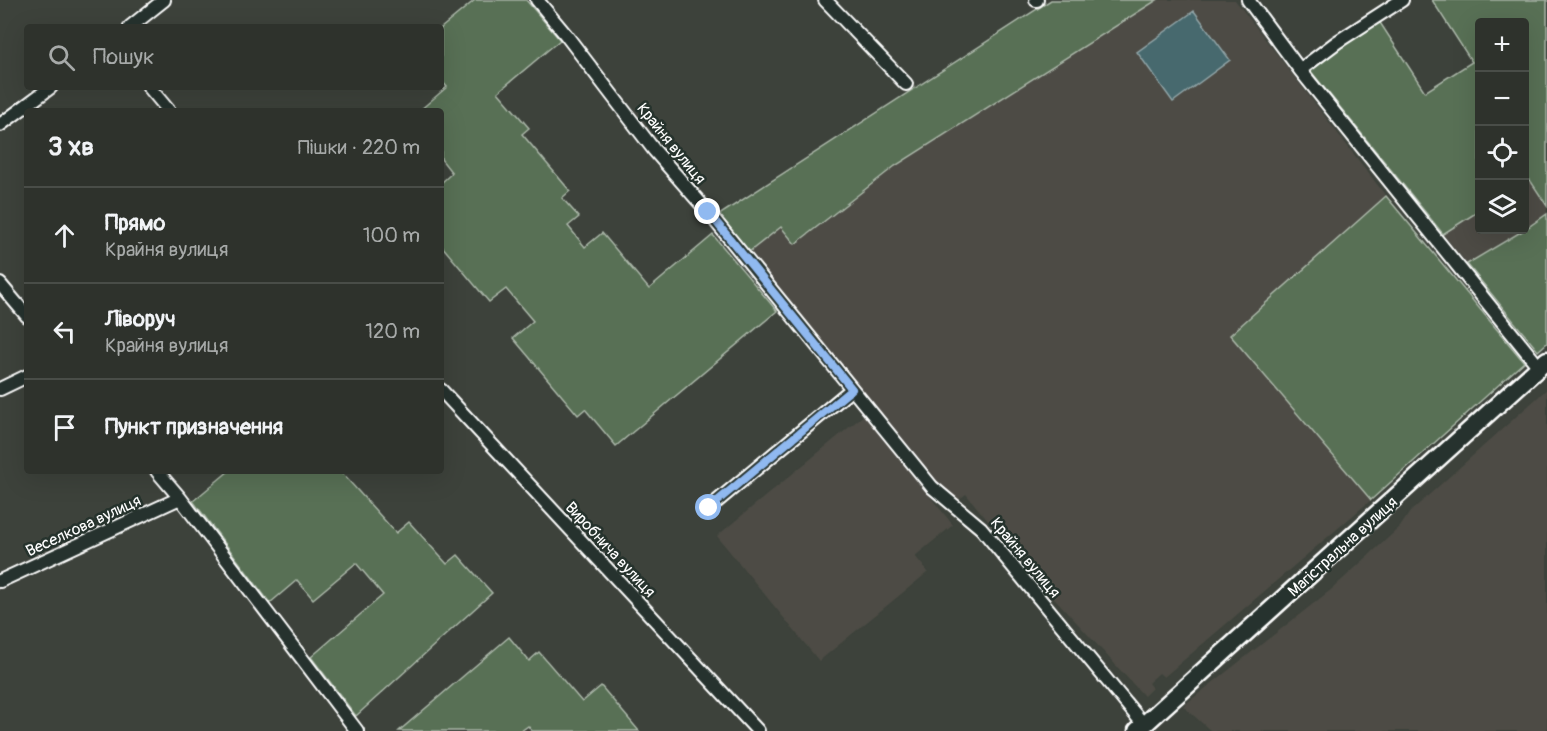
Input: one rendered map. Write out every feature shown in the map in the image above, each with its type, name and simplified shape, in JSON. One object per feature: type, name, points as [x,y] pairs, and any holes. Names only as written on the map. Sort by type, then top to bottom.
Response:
[{"type":"street","points":[[134,24],[164,0]]},
{"type":"street","name":"Крайня вулиця","points":[[537,0],[566,34],[654,150],[708,212],[932,487],[981,528],[1140,728]]},
{"type":"street","points":[[825,0],[906,84]]},
{"type":"street","points":[[1248,0],[1300,70],[1543,364]]},
{"type":"street","points":[[1300,70],[1337,42],[1402,0]]},
{"type":"street","points":[[0,125],[47,90]]},
{"type":"street","points":[[152,90],[166,108]]},
{"type":"street","points":[[0,284],[24,313]]},
{"type":"street","name":"Магістральна вулиця","points":[[1140,728],[1543,364]]},
{"type":"street","points":[[0,389],[24,377]]},
{"type":"street","points":[[709,508],[852,389]]},
{"type":"street","name":"Виробнича вулиця","points":[[444,393],[758,731]]},
{"type":"street","points":[[160,474],[357,731]]},
{"type":"street","name":"Веселкова вулиця","points":[[0,581],[180,498]]},
{"type":"shaded area","points":[[1157,0],[1235,0],[1386,196],[1230,335],[1371,500],[1164,677],[1159,673],[1148,683],[1152,688],[1144,696],[1025,566],[966,494],[957,501],[937,483],[749,252],[781,227],[796,244],[895,166]]},
{"type":"shaded area","points":[[1529,180],[1547,206],[1547,214],[1529,225]]},
{"type":"shaded area","points":[[1475,214],[1475,234],[1516,234],[1467,264],[1443,234]]},
{"type":"shaded area","points":[[1547,389],[1547,731],[1211,731],[1183,706],[1332,589],[1400,527],[1410,512]]},
{"type":"shaded area","points":[[864,415],[953,525],[915,556],[928,572],[819,661],[717,536]]},
{"type":"green space","points":[[475,0],[526,0],[560,40],[498,92],[529,128],[522,134],[570,191],[562,198],[579,217],[568,226],[585,247],[602,233],[649,289],[713,235],[777,311],[616,446],[585,409],[578,415],[513,338],[533,321],[506,289],[489,302],[444,249],[444,180],[452,173],[444,163],[444,108],[422,108],[447,87],[444,84],[444,26]]},
{"type":"green space","points":[[1051,0],[1157,0],[895,166],[795,244],[781,227],[749,252],[719,215]]},
{"type":"green space","points":[[1432,0],[1547,0],[1547,206],[1529,181],[1529,18],[1475,18],[1475,214],[1443,234],[1309,69],[1379,21],[1425,92],[1472,62]]},
{"type":"green space","points":[[1386,196],[1524,362],[1371,500],[1230,335]]},
{"type":"green space","points":[[1547,214],[1547,343],[1538,351],[1467,264],[1517,234],[1529,234],[1529,227]]},
{"type":"green space","points":[[225,474],[343,474],[396,533],[409,522],[447,564],[458,555],[492,593],[356,716],[311,657],[383,595],[356,563],[313,599],[297,580],[270,603],[193,501]]},
{"type":"green space","points":[[509,637],[529,661],[539,652],[582,702],[601,686],[639,731],[532,731],[528,726],[521,731],[399,731]]},
{"type":"water","points":[[1194,11],[1230,60],[1173,102],[1137,52]]},
{"type":"route","points":[[708,212],[852,389],[709,508]]}]
